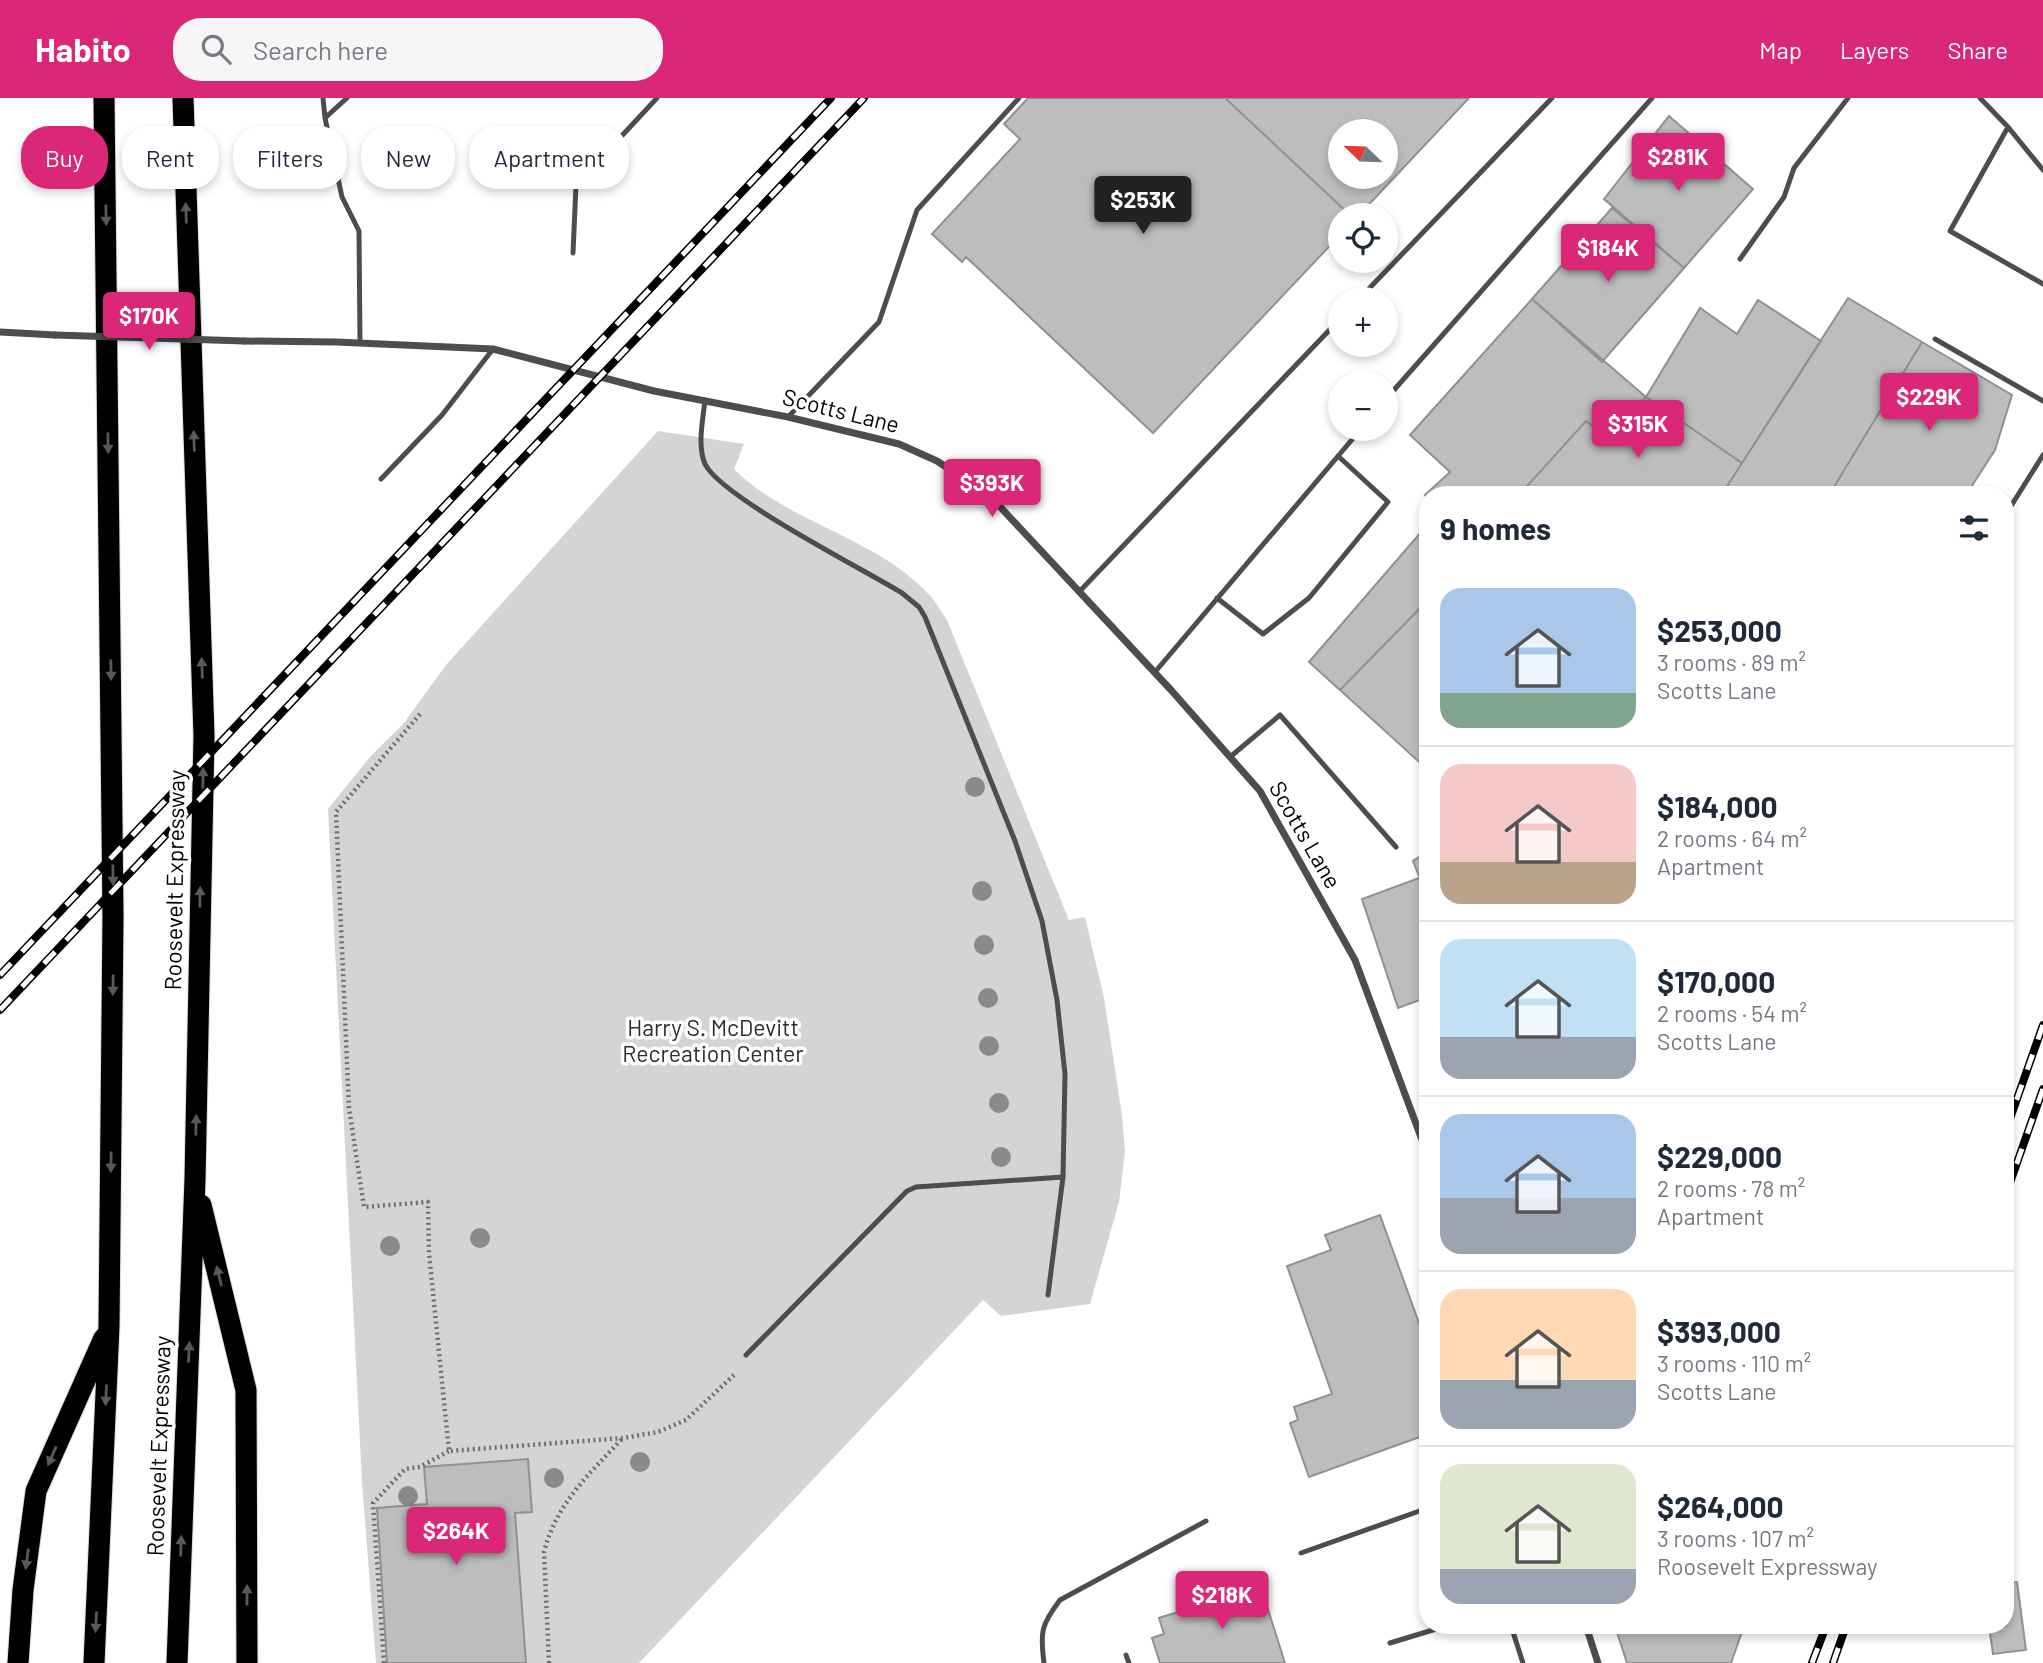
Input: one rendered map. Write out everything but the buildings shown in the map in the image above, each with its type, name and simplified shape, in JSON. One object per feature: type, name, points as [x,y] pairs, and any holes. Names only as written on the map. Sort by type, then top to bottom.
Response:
[{"type":"highway","points":[[94,1663],[109,1326],[113,916],[104,98]]},
{"type":"highway","name":"Roosevelt Expressway","points":[[177,1663],[195,1179],[204,736],[183,98]]},
{"type":"highway","points":[[195,1179],[246,1390],[247,1663]]},
{"type":"highway","points":[[18,1663],[23,1590],[36,1491],[109,1326]]},
{"type":"street","name":"Scotts Lane","points":[[0,332],[493,349],[654,391],[788,417],[899,444],[937,461],[990,496],[1155,672],[1260,791],[1354,960],[1419,1132]]},
{"type":"street","points":[[1589,1634],[1598,1663]]},
{"type":"lane","points":[[323,98],[342,197],[359,231],[360,343]]},
{"type":"lane","points":[[325,118],[346,98]]},
{"type":"lane","points":[[573,253],[576,185],[657,98]]},
{"type":"lane","points":[[788,417],[879,322],[917,210],[1019,98]]},
{"type":"lane","points":[[1371,287],[1552,98]]},
{"type":"lane","points":[[1398,385],[1652,98]]},
{"type":"lane","points":[[1740,259],[1784,197],[1794,168],[1848,98]]},
{"type":"lane","points":[[1980,98],[2043,170]]},
{"type":"lane","points":[[2008,127],[1950,230],[2043,284]]},
{"type":"lane","points":[[1079,592],[1328,332]]},
{"type":"lane","points":[[1935,339],[2043,401]]},
{"type":"lane","points":[[381,479],[442,415],[493,349]]},
{"type":"lane","points":[[705,400],[702,455],[713,475],[743,498],[902,593],[919,607],[1015,841],[1044,932],[1057,1000],[1065,1074],[1063,1177],[1048,1295]]},
{"type":"lane","points":[[1155,672],[1351,441]]},
{"type":"lane","points":[[1217,598],[1263,634],[1309,598],[1388,502],[1338,456]]},
{"type":"lane","points":[[2014,501],[2043,456]]},
{"type":"lane","points":[[1230,757],[1280,715],[1396,848]]},
{"type":"lane","points":[[746,1355],[907,1191],[916,1187],[1063,1177]]},
{"type":"lane","points":[[1301,1553],[1419,1511]]},
{"type":"lane","points":[[1044,1663],[1041,1640],[1045,1619],[1060,1600],[1206,1521]]},
{"type":"lane","points":[[1390,1643],[1420,1634]]},
{"type":"lane","points":[[1514,1634],[1523,1663]]},
{"type":"lane","points":[[1126,1654],[1129,1663]]},
{"type":"path","points":[[420,714],[336,812],[338,887],[349,1108],[364,1207],[428,1202],[429,1253],[449,1451]]},
{"type":"path","points":[[384,1663],[373,1503],[405,1469],[420,1466],[449,1451],[623,1438],[658,1432],[686,1420],[732,1378],[746,1355]]},
{"type":"path","points":[[550,1663],[544,1552],[548,1536],[563,1505],[575,1489],[623,1438]]},
{"type":"green space","name":"Harry S. McDevitt Recreation Center","points":[[658,431],[744,444],[734,469],[781,504],[861,545],[911,577],[932,598],[947,620],[1069,920],[1085,917],[1104,998],[1122,1115],[1125,1151],[1119,1202],[1090,1304],[1001,1316],[983,1300],[639,1663],[376,1663],[362,1482],[328,809],[370,757],[404,723],[446,665]]},
{"type":"railway","points":[[0,975],[831,98]]},
{"type":"railway","points":[[0,1010],[864,98]]},
{"type":"railway","points":[[2014,1107],[2043,1025]]},
{"type":"railway","points":[[2014,1171],[2043,1089]]},
{"type":"railway","points":[[1812,1663],[1823,1634]]},
{"type":"railway","points":[[1833,1663],[1843,1634]]}]
